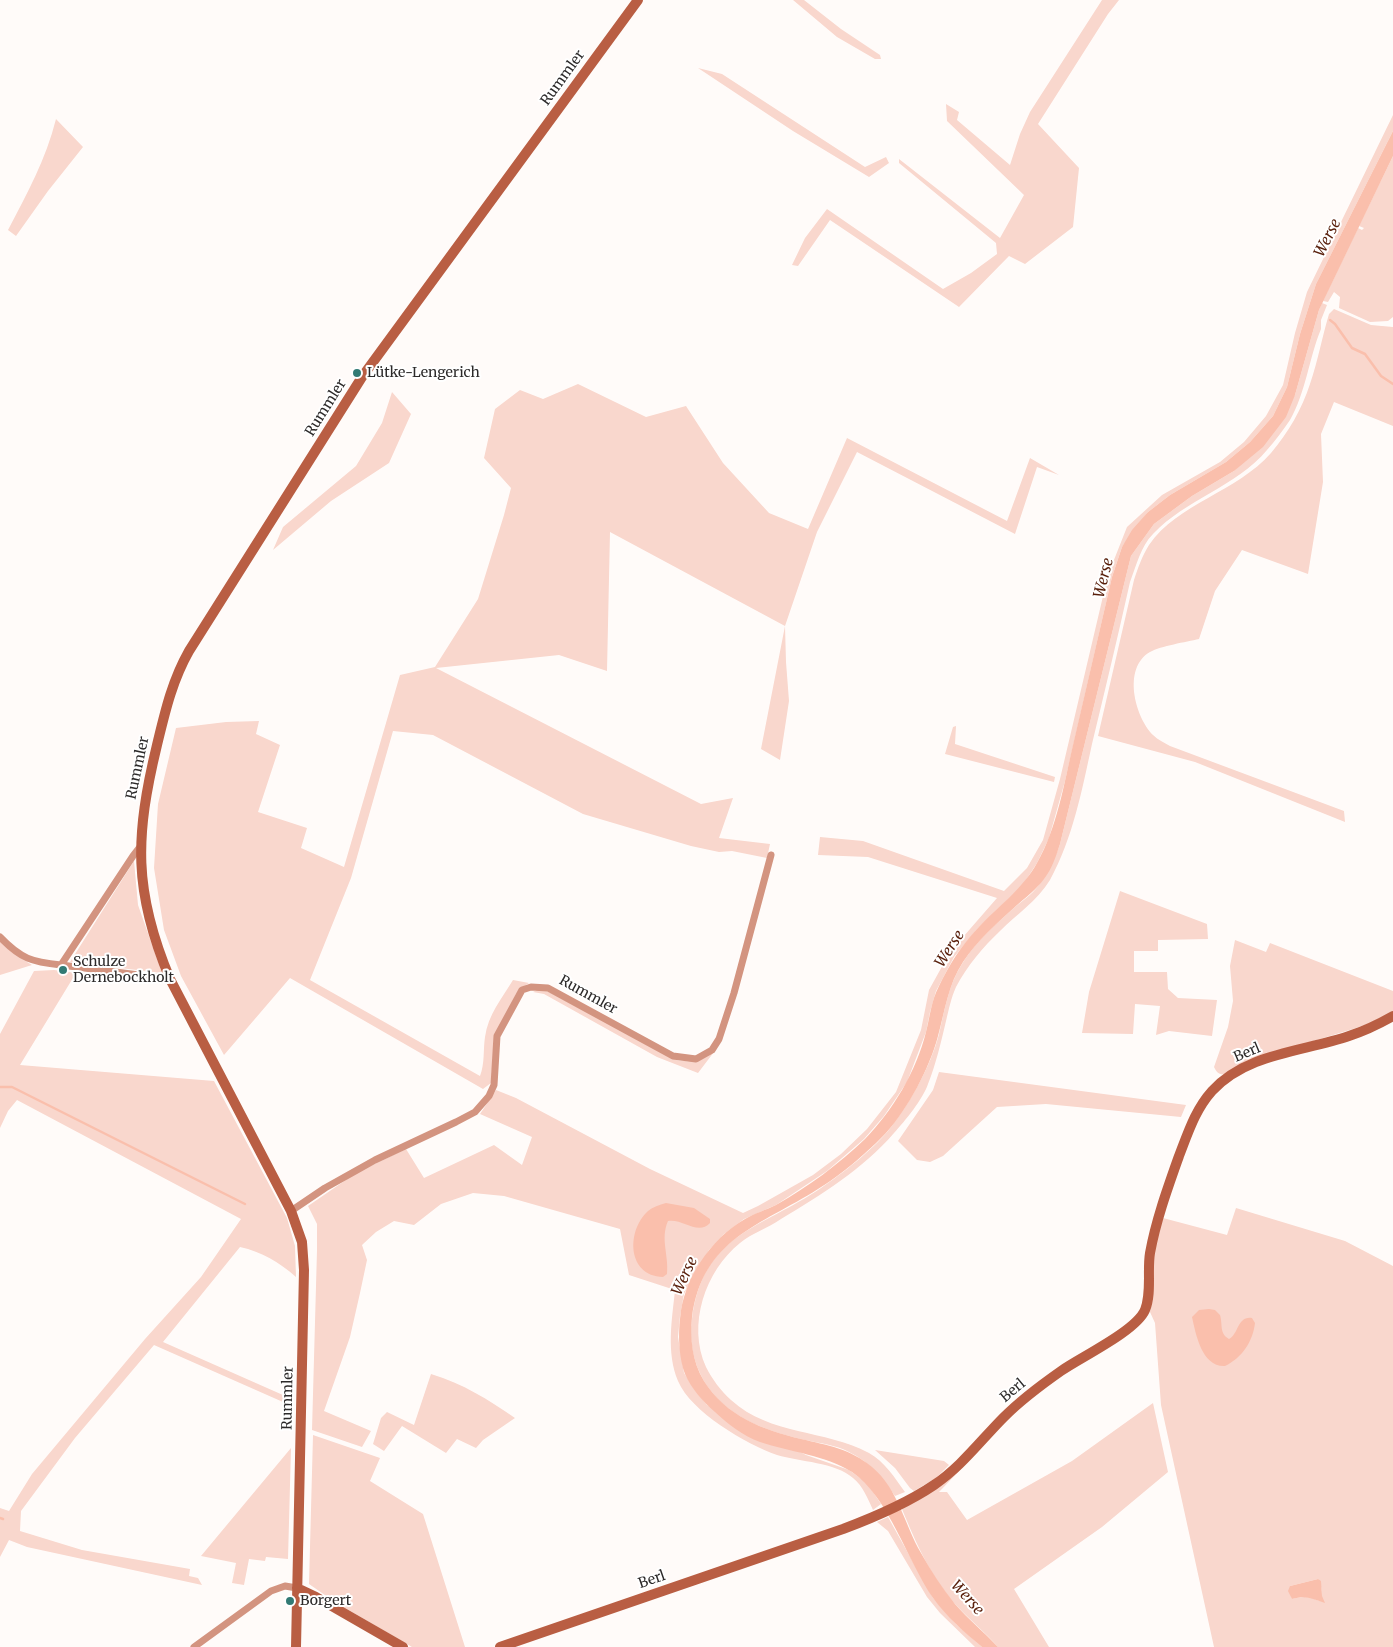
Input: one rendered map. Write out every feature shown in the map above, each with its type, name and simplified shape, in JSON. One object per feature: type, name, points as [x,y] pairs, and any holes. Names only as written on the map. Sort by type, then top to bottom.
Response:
[{"type":"main road","name":"Rummler","points":[[296,1647],[304,1270],[302,1242],[291,1211],[170,979],[155,939],[142,884],[140,847],[146,792],[162,721],[175,677],[189,651],[362,377],[638,0]]},
{"type":"main road","name":"Berl","points":[[500,1647],[834,1532],[880,1514],[908,1500],[947,1476],[1004,1416],[1061,1371],[1131,1327],[1141,1316],[1147,1302],[1150,1254],[1171,1179],[1193,1119],[1202,1104],[1219,1084],[1245,1067],[1291,1051],[1348,1036],[1393,1016]]},
{"type":"main road","points":[[297,1588],[403,1647]]},
{"type":"street","points":[[61,965],[132,856],[140,847]]},
{"type":"street","name":"Rummler","points":[[291,1211],[325,1188],[375,1160],[475,1112],[489,1096],[494,1085],[497,1036],[522,990],[531,987],[548,988],[673,1056],[696,1059],[712,1050],[720,1038],[734,993],[770,856]]},
{"type":"street","points":[[0,937],[15,951],[29,960],[170,979]]},
{"type":"street","points":[[194,1647],[271,1591],[285,1586],[297,1588]]},
{"type":"shaded area","points":[[793,0],[804,0],[841,29],[880,55],[881,59],[875,59],[837,37]]},
{"type":"shaded area","points":[[1102,0],[1119,0],[1108,14],[1038,124],[1079,168],[1073,227],[1025,264],[1009,256],[959,307],[830,220],[798,266],[792,265],[805,238],[827,209],[943,289],[971,273],[997,254],[996,243],[899,163],[899,159],[1000,238],[1024,195],[947,121],[946,104],[959,112],[957,120],[1010,165],[1020,134],[1030,112]]},
{"type":"shaded area","points":[[698,68],[722,74],[865,167],[886,157],[889,163],[869,177],[793,131]]},
{"type":"shaded area","points":[[1393,115],[1393,131],[1316,284],[1300,334],[1287,387],[1273,416],[1250,442],[1226,462],[1170,495],[1148,512],[1122,547],[1112,577],[1065,781],[1049,838],[1037,863],[1022,886],[978,928],[954,957],[936,991],[926,1032],[907,1082],[884,1116],[864,1139],[827,1171],[776,1205],[744,1219],[724,1234],[709,1250],[684,1294],[678,1337],[684,1373],[707,1405],[806,1455],[849,1470],[867,1483],[881,1504],[873,1510],[860,1485],[846,1473],[827,1466],[777,1455],[764,1450],[735,1435],[695,1404],[685,1393],[678,1381],[672,1359],[671,1324],[675,1290],[629,1275],[620,1229],[504,1196],[473,1193],[441,1204],[414,1225],[394,1221],[376,1232],[362,1245],[367,1260],[350,1337],[324,1411],[371,1431],[362,1447],[312,1430],[317,1224],[308,1206],[356,1173],[406,1149],[424,1178],[494,1145],[522,1165],[532,1137],[480,1114],[496,1090],[516,1098],[650,1169],[743,1213],[813,1175],[841,1154],[867,1129],[896,1092],[921,1030],[929,990],[950,952],[997,898],[868,857],[818,855],[820,837],[863,841],[1004,891],[1027,868],[1043,840],[1060,779],[1108,575],[1127,527],[1162,495],[1220,462],[1244,442],[1266,416],[1283,385],[1307,292]]},
{"type":"shaded area","points":[[56,119],[83,147],[16,236],[8,230],[29,190],[52,134]]},
{"type":"shaded area","points":[[1393,131],[1393,156],[1319,310],[1295,395],[1286,417],[1263,447],[1234,471],[1192,496],[1154,524],[1131,556],[1060,844],[1049,871],[1041,883],[981,940],[963,962],[950,989],[930,1061],[910,1100],[886,1133],[835,1178],[737,1237],[721,1252],[708,1269],[698,1290],[692,1317],[693,1350],[700,1373],[713,1393],[723,1404],[746,1420],[773,1431],[838,1448],[856,1456],[872,1467],[889,1486],[915,1542],[941,1586],[960,1610],[998,1647],[982,1647],[944,1612],[933,1598],[887,1513],[865,1483],[842,1466],[807,1454],[760,1442],[748,1436],[725,1421],[694,1390],[685,1374],[681,1361],[679,1332],[682,1304],[686,1290],[700,1262],[720,1238],[732,1227],[788,1198],[834,1166],[875,1128],[902,1090],[922,1047],[936,992],[951,963],[971,935],[1017,890],[1031,873],[1050,835],[1063,790],[1112,577],[1122,547],[1132,530],[1148,512],[1170,495],[1226,462],[1250,442],[1273,416],[1287,387],[1300,334],[1316,284]]},
{"type":"shaded area","points":[[1393,156],[1393,317],[1388,321],[1370,322],[1339,308],[1340,297],[1334,292],[1328,302],[1323,301],[1358,228],[1362,230],[1364,228],[1359,226]]},
{"type":"shaded area","points":[[1322,303],[1327,305],[1321,320],[1321,329],[1304,387],[1285,428],[1255,463],[1226,484],[1180,511],[1153,534],[1142,550],[1130,582],[1080,796],[1065,848],[1045,888],[988,944],[970,964],[960,979],[953,995],[936,1061],[922,1096],[894,1133],[869,1158],[855,1170],[811,1200],[740,1243],[717,1268],[709,1283],[699,1317],[698,1334],[706,1367],[717,1385],[731,1400],[747,1412],[763,1420],[852,1445],[874,1456],[884,1465],[905,1492],[895,1496],[875,1471],[856,1456],[839,1448],[761,1427],[735,1413],[713,1394],[700,1374],[692,1343],[691,1327],[698,1290],[708,1268],[722,1251],[738,1237],[799,1202],[847,1169],[881,1139],[904,1109],[931,1059],[950,989],[957,972],[973,948],[986,934],[1037,887],[1049,870],[1058,850],[1131,556],[1154,524],[1192,496],[1234,471],[1295,395]]},
{"type":"shaded area","points":[[1334,309],[1371,325],[1393,327],[1393,426],[1334,402],[1321,434],[1323,482],[1308,574],[1242,550],[1215,591],[1199,639],[1155,650],[1141,659],[1136,669],[1134,693],[1141,717],[1153,735],[1159,740],[1170,746],[1344,811],[1345,822],[1195,762],[1098,736],[1134,580],[1140,562],[1149,545],[1176,518],[1242,478],[1271,453],[1289,429],[1303,403],[1313,375],[1329,314]]},
{"type":"shaded area","points":[[578,384],[646,417],[686,406],[723,463],[769,513],[808,529],[847,438],[1007,521],[1030,458],[1059,475],[1037,467],[1015,534],[857,452],[817,532],[785,626],[610,532],[607,671],[559,655],[436,668],[701,804],[733,798],[719,838],[770,844],[767,858],[732,851],[719,852],[691,846],[583,814],[433,735],[393,731],[351,878],[310,980],[480,1076],[485,1037],[492,1014],[513,980],[529,983],[516,994],[494,1039],[491,1083],[483,1089],[290,978],[224,1055],[181,976],[164,930],[154,868],[158,804],[176,728],[226,722],[259,721],[256,734],[280,745],[258,812],[307,828],[301,848],[344,867],[400,675],[435,667],[478,599],[511,488],[484,458],[495,409],[520,390],[543,399]]},
{"type":"shaded area","points":[[392,392],[411,414],[389,463],[331,501],[273,550],[283,527],[356,466],[382,423]]},
{"type":"shaded area","points":[[785,626],[789,701],[780,760],[761,749]]},
{"type":"shaded area","points":[[956,726],[955,744],[1055,777],[1054,782],[945,754],[953,727]]},
{"type":"shaded area","points":[[134,861],[138,905],[162,973],[70,962]]},
{"type":"shaded area","points":[[1120,891],[1207,924],[1208,939],[1158,940],[1158,951],[1134,951],[1134,972],[1167,972],[1168,989],[1178,998],[1217,1000],[1212,1036],[1169,1031],[1156,1035],[1160,1006],[1135,1004],[1133,1034],[1082,1033],[1089,992]]},
{"type":"shaded area","points":[[1235,940],[1266,952],[1270,943],[1393,991],[1393,1011],[1376,1021],[1267,1055],[1226,1074],[1220,1074],[1214,1067],[1228,1027],[1233,1001],[1230,966]]},
{"type":"shaded area","points":[[0,941],[19,957],[32,965],[0,975]]},
{"type":"shaded area","points":[[54,970],[76,973],[20,1065],[214,1081],[287,1218],[295,1246],[296,1277],[270,1258],[240,1247],[163,1342],[292,1399],[292,1406],[154,1345],[75,1438],[21,1511],[20,1531],[82,1550],[190,1569],[189,1576],[198,1578],[202,1585],[27,1547],[9,1540],[0,1557],[0,1508],[9,1511],[32,1474],[145,1339],[201,1277],[241,1219],[17,1100],[8,1111],[0,1128],[0,1034],[34,971]]},
{"type":"shaded area","points":[[537,990],[547,991],[676,1060],[696,1060],[714,1052],[698,1073],[657,1057],[544,994],[533,992]]},
{"type":"shaded area","points":[[939,1072],[1186,1105],[1181,1117],[1046,1104],[997,1107],[943,1156],[930,1162],[917,1160],[898,1141],[933,1090]]},
{"type":"shaded area","points":[[666,1203],[694,1208],[710,1219],[710,1223],[700,1228],[668,1221],[665,1234],[667,1274],[663,1277],[651,1275],[642,1269],[634,1251],[634,1240],[636,1230],[648,1211]]},
{"type":"shaded area","points":[[1236,1208],[1345,1241],[1393,1266],[1393,1647],[1214,1647],[1161,1405],[1155,1323],[1150,1312],[1155,1241],[1163,1218],[1227,1235]],"holes":[[[1318,1579],[1321,1587],[1319,1601],[1306,1597],[1292,1599],[1290,1586]]]},
{"type":"shaded area","points":[[1199,1310],[1215,1310],[1220,1315],[1224,1334],[1229,1339],[1243,1320],[1252,1318],[1255,1323],[1252,1336],[1246,1348],[1237,1358],[1225,1366],[1217,1365],[1211,1361],[1201,1349],[1198,1341],[1192,1317]]},
{"type":"shaded area","points":[[431,1374],[454,1382],[475,1393],[515,1418],[483,1440],[476,1448],[457,1439],[446,1453],[402,1426],[384,1451],[373,1444],[381,1418],[387,1412],[414,1425]]},
{"type":"shaded area","points":[[1153,1403],[1168,1472],[1102,1527],[1014,1589],[1049,1647],[998,1647],[957,1606],[939,1584],[919,1547],[902,1509],[962,1466],[939,1492],[947,1492],[967,1520],[1072,1461]]},
{"type":"shaded area","points":[[313,1435],[380,1458],[370,1481],[423,1514],[465,1647],[412,1647],[335,1602],[309,1584]]},
{"type":"shaded area","points":[[291,1448],[288,1559],[266,1557],[265,1561],[249,1559],[244,1585],[232,1583],[236,1563],[201,1556]]},
{"type":"shaded area","points":[[875,1450],[944,1461],[949,1465],[936,1478],[914,1491],[895,1468]]},
{"type":"shaded area","points":[[888,1517],[933,1598],[956,1624],[982,1647],[975,1647],[940,1613],[927,1597],[888,1531],[877,1522]]},
{"type":"shaded area","points":[[1318,1579],[1321,1581],[1322,1596],[1325,1603],[1305,1597],[1292,1599],[1288,1591],[1290,1586]]},
{"type":"waterway","points":[[1330,320],[1352,348],[1365,354],[1381,376],[1393,384]]},
{"type":"waterway","points":[[0,1087],[12,1087],[245,1204]]},
{"type":"place","name":"Lütke-Lengerich","points":[[357,373]]},
{"type":"place","name":"Schulze Dernebockholt","points":[[63,970]]},
{"type":"place","name":"Borgert","points":[[290,1601]]},
{"type":"water label","name":"Werse","points":[[1328,238]]},
{"type":"water label","name":"Werse","points":[[1104,578]]},
{"type":"water label","name":"Werse","points":[[950,949]]},
{"type":"water label","name":"Werse","points":[[685,1276]]},
{"type":"water label","name":"Werse","points":[[967,1598]]}]
